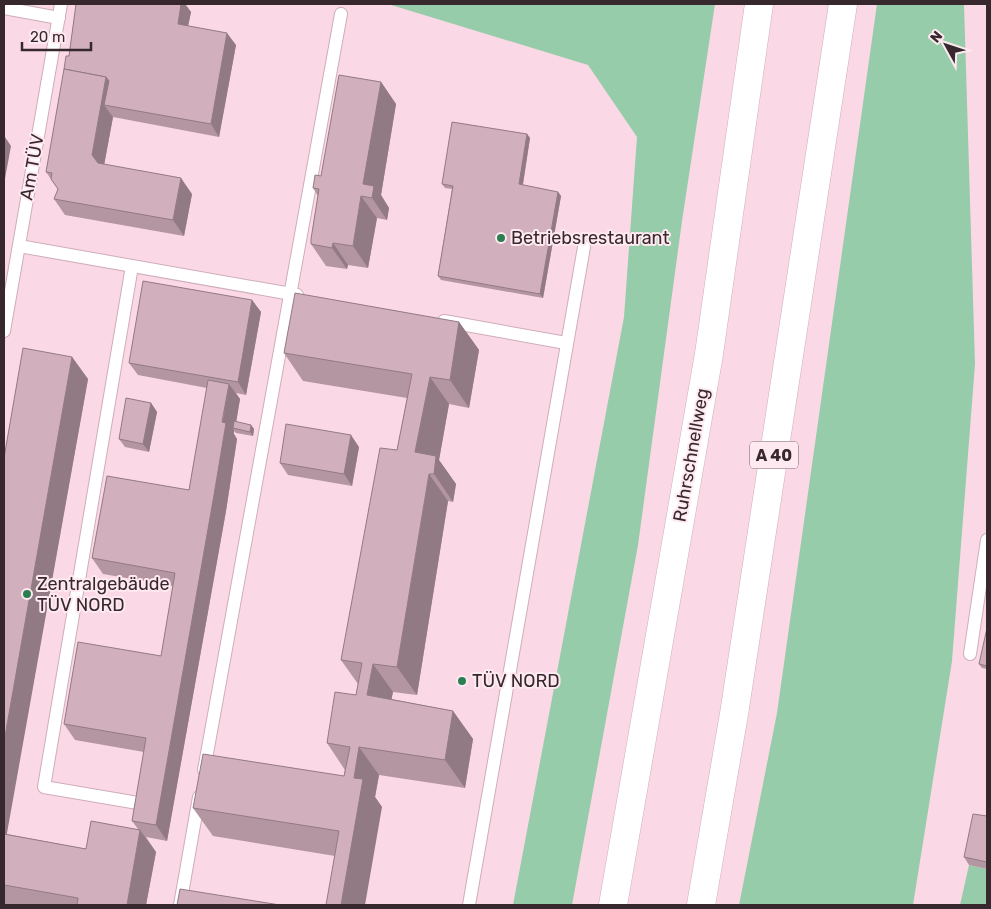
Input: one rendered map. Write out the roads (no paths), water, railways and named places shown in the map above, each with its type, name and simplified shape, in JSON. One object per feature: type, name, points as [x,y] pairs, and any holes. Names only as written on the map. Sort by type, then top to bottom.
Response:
[{"type":"highway","name":"Ruhrschnellweg","points":[[613,905],[709,354],[759,4]]},
{"type":"highway","name":"A 40","points":[[701,905],[734,714],[843,4]]},
{"type":"lane","name":"Am TÜV","points":[[4,330],[61,4]]},
{"type":"lane","points":[[4,8],[59,18]]},
{"type":"lane","points":[[180,905],[340,14]]},
{"type":"lane","points":[[19,246],[310,297]]},
{"type":"lane","points":[[469,905],[584,247]]},
{"type":"lane","points":[[132,266],[44,787],[138,803]]},
{"type":"lane","points":[[435,319],[566,343]]},
{"type":"lane","points":[[970,654],[987,540]]},
{"type":"place","name":"Betriebsrestaurant","points":[[501,238]]},
{"type":"place","name":"Zentralgebäude TÜV NORD","points":[[27,594]]},
{"type":"place","name":"TÜV NORD","points":[[462,681]]}]
